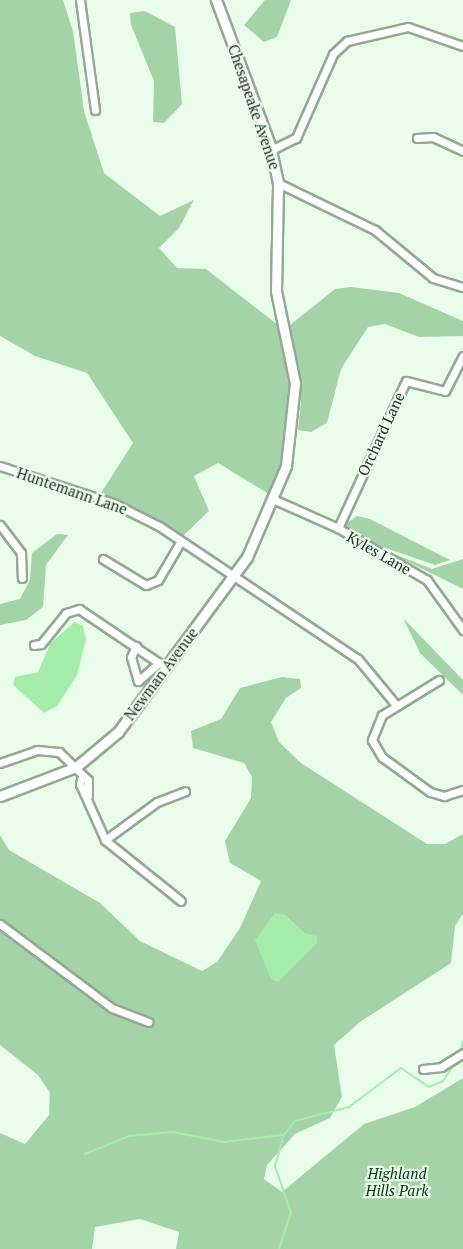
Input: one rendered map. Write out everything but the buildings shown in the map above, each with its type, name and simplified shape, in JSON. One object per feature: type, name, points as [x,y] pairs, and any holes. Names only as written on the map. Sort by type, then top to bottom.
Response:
[{"type":"street","points":[[80,0],[95,110]]},
{"type":"street","name":"Chesapeake Avenue","points":[[216,0],[271,150],[278,183],[276,291],[295,394],[290,446],[275,500]]},
{"type":"street","points":[[271,150],[296,138],[333,54],[347,41],[408,27],[463,46]]},
{"type":"street","points":[[417,138],[433,137],[463,151]]},
{"type":"street","points":[[278,183],[375,230],[432,278],[463,287]]},
{"type":"street","name":"Orchard Lane","points":[[338,528],[406,381],[445,391],[463,357]]},
{"type":"street","name":"Huntemann Lane","points":[[0,466],[113,503],[180,541],[358,659],[396,705]]},
{"type":"street","name":"Kyles Lane","points":[[275,500],[338,528],[432,584],[463,630]]},
{"type":"street","name":"Newman Avenue","points":[[0,796],[76,767],[118,732],[234,577],[275,500]]},
{"type":"street","points":[[0,525],[21,553],[22,578]]},
{"type":"street","points":[[103,559],[140,584],[153,584],[180,541]]},
{"type":"street","points":[[34,645],[41,644],[66,613],[80,609],[159,663],[169,664]]},
{"type":"street","points":[[136,646],[131,657],[138,681],[159,663]]},
{"type":"street","points":[[439,680],[396,705],[375,724],[372,740],[378,753],[430,792],[444,796],[463,790]]},
{"type":"street","points":[[0,763],[45,750],[59,752],[76,767],[82,776],[105,840],[181,901]]},
{"type":"street","points":[[105,840],[157,802],[185,791]]},
{"type":"street","points":[[0,924],[97,998],[148,1022]]},
{"type":"street","points":[[423,1069],[460,1055]]},
{"type":"green space","points":[[0,0],[63,0],[73,31],[84,111],[104,173],[160,216],[194,200],[179,228],[159,248],[177,268],[206,269],[278,325],[290,392],[282,463],[272,496],[218,463],[194,476],[209,511],[183,536],[101,493],[133,443],[87,373],[35,356],[0,336]]},
{"type":"green space","points":[[265,0],[291,0],[277,37],[264,42],[244,25]]},
{"type":"green space","points":[[145,11],[175,27],[182,104],[164,123],[153,122],[154,81],[131,25],[130,13]]},
{"type":"green space","points":[[351,287],[399,293],[463,321],[463,336],[419,337],[385,324],[368,327],[341,369],[327,423],[311,432],[298,430],[301,401],[290,325],[335,289]]},
{"type":"green space","points":[[357,516],[370,519],[450,560],[435,565],[368,542],[344,525]]},
{"type":"green space","points":[[57,534],[68,535],[46,565],[43,607],[26,620],[0,625],[0,604],[20,599],[30,580],[32,553]]},
{"type":"green space","points":[[382,549],[432,569],[463,559],[463,589]]},
{"type":"green space","points":[[403,618],[463,680],[463,695],[420,653]]},
{"type":"green space","name":"Highland Hills Park","points":[[282,677],[300,679],[301,688],[286,698],[271,722],[279,742],[301,763],[427,844],[445,844],[463,834],[463,914],[455,926],[451,963],[360,1022],[334,1045],[342,1097],[330,1118],[295,1134],[267,1165],[264,1179],[282,1192],[364,1124],[415,1107],[463,1078],[463,1249],[176,1249],[179,1232],[140,1219],[95,1227],[92,1249],[0,1249],[0,1133],[25,1144],[49,1115],[50,1093],[38,1075],[0,1045],[0,835],[9,850],[100,903],[140,941],[202,971],[217,962],[240,928],[261,881],[230,863],[225,841],[251,798],[252,777],[244,763],[193,748],[191,731],[221,719],[240,688]],"holes":[[[285,915],[305,934],[271,979]]]},
{"type":"shaded area","points":[[74,622],[83,626],[86,639],[77,675],[57,706],[44,713],[13,685],[15,677],[38,672],[50,644]]},
{"type":"shaded area","points":[[275,913],[285,915],[305,934],[317,936],[317,943],[278,982],[271,979],[255,940]]},
{"type":"waterway","points":[[460,1054],[463,1041]]},
{"type":"waterway","points":[[279,1249],[291,1213],[275,1166],[284,1135],[295,1121],[349,1107],[401,1068],[429,1087],[443,1081],[458,1059]]},
{"type":"waterway","points":[[85,1154],[129,1136],[173,1132],[224,1142],[283,1135]]}]
